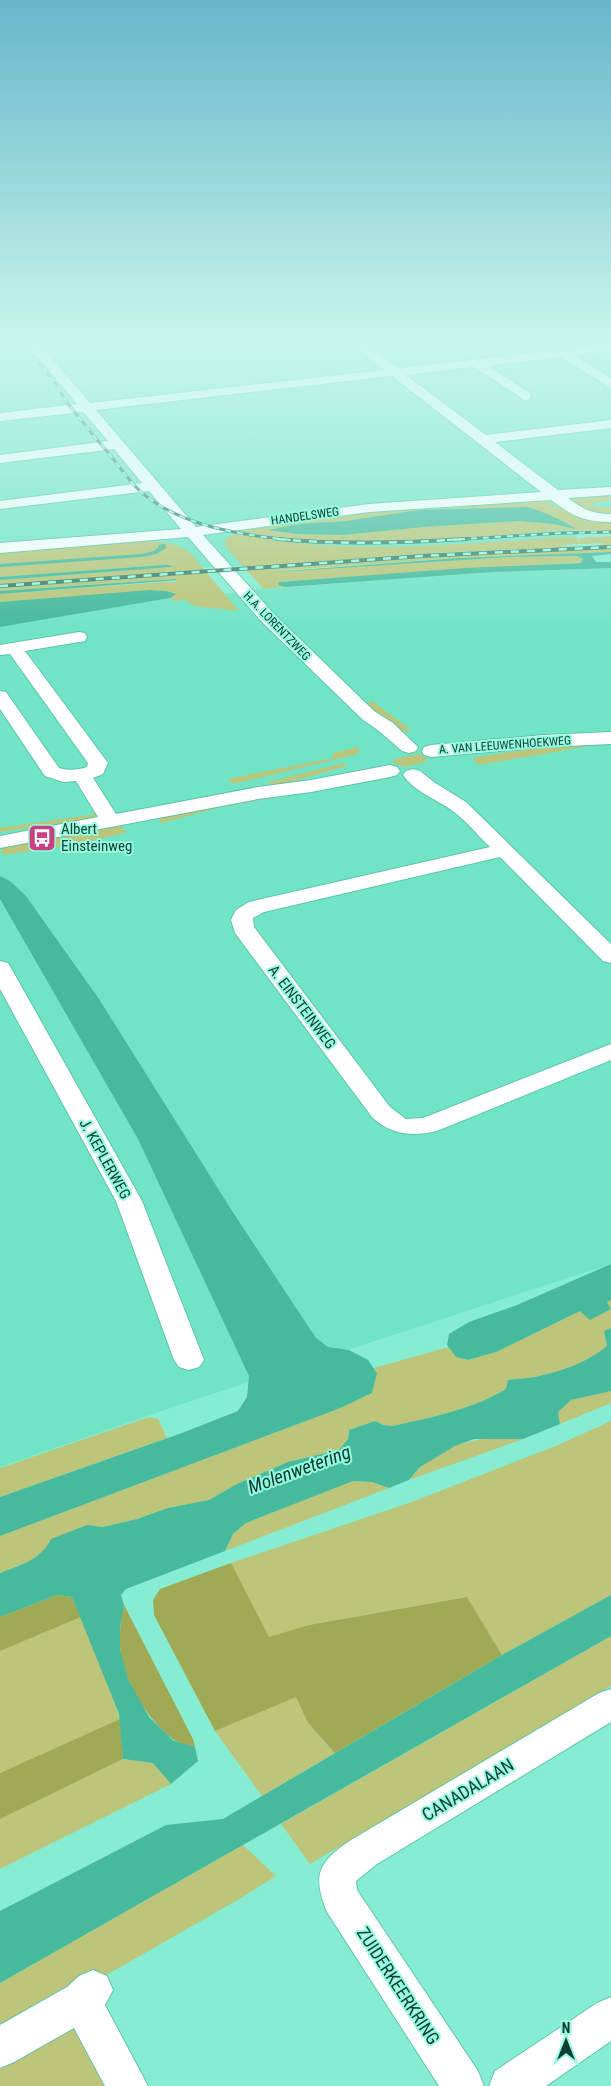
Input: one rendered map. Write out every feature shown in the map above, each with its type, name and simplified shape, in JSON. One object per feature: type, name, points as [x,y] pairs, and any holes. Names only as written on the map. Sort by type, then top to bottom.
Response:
[{"type":"street","name":"H.A. LORENTZWEG","points":[[113,437],[192,532],[268,617],[368,715],[386,727],[409,747]]},
{"type":"street","points":[[479,437],[574,510],[593,518],[611,518]]},
{"type":"street","points":[[482,440],[503,437]]},
{"type":"street","points":[[0,459],[119,444]]},
{"type":"street","points":[[0,505],[153,486]]},
{"type":"street","name":"HANDELSWEG","points":[[0,548],[131,539],[369,508],[611,491]]},
{"type":"street","points":[[0,696],[52,772],[63,776],[82,775],[96,770],[98,763],[7,649],[78,637]]},
{"type":"street","name":"H.A. LORENTZWEG","points":[[368,715],[386,759]]},
{"type":"street","name":"A. VAN LEEUWENHOEKWEG","points":[[428,765],[579,740],[611,738]]},
{"type":"street","points":[[0,842],[287,787],[311,786],[386,759],[409,747],[428,765],[428,787],[459,806],[611,956]]},
{"type":"street","points":[[386,759],[428,765]]},
{"type":"street","points":[[82,775],[110,820]]},
{"type":"street","points":[[0,834],[110,820]]},
{"type":"street","name":"A. EINSTEINWEG","points":[[503,850],[257,907],[246,911],[241,916],[240,922],[328,1043],[381,1112],[393,1124],[414,1127],[428,1125],[611,1052]]},
{"type":"street","name":"J. KEPLERWEG","points":[[0,968],[129,1200],[189,1360]]},
{"type":"street","name":"CANADALAAN","points":[[337,1885],[340,1870],[354,1859],[611,1704]]},
{"type":"street","name":"ZUIDERKEERKRING","points":[[337,1885],[341,1899],[463,2086]]},
{"type":"street","points":[[0,2048],[87,1996],[127,2086]]},
{"type":"street","points":[[510,2086],[611,2017]]},
{"type":"shaded area","points":[[0,437],[611,437],[611,527],[573,527],[578,540],[342,551],[243,566],[172,567],[0,577]]},
{"type":"shaded area","points":[[603,494],[611,497],[611,500],[594,503],[593,507],[611,507],[611,513],[587,511],[571,501],[574,497]]},
{"type":"shaded area","points":[[543,500],[558,507],[562,506],[582,519],[611,522],[611,531],[564,530],[432,541],[350,543],[285,539],[238,531],[247,528],[362,511]],"holes":[[[528,507],[575,528],[519,521],[423,527],[343,535],[297,534],[268,530],[299,524],[346,521],[432,509]]]},
{"type":"shaded area","points":[[234,533],[316,545],[357,547],[441,545],[566,537],[576,538],[580,541],[579,538],[611,536],[611,546],[587,546],[603,545],[602,543],[558,545],[576,547],[451,552],[244,567],[226,547],[225,539],[234,535]]},
{"type":"shaded area","points":[[138,541],[168,543],[183,548],[197,560],[204,570],[0,585],[0,580],[170,567],[170,565],[164,565],[0,577],[0,551]]},
{"type":"shaded area","points":[[611,549],[611,552],[458,558],[270,571],[262,572],[510,557],[575,556],[582,558],[583,562],[285,581],[279,582],[281,586],[285,587],[264,589],[246,570],[508,552]]},
{"type":"shaded area","points":[[611,568],[611,1264],[182,1404],[0,1467],[0,627],[170,598],[263,589],[493,572]]},
{"type":"shaded area","points":[[207,573],[239,611],[194,606],[185,600],[175,601],[170,598],[173,595],[166,591],[157,590],[0,602],[0,594],[177,581],[175,579],[0,591],[0,588]]},
{"type":"shaded area","points":[[372,701],[411,730],[399,732],[369,706],[369,702]]},
{"type":"shaded area","points":[[595,745],[479,765],[472,758],[543,747]]},
{"type":"shaded area","points":[[359,747],[358,754],[233,784],[228,779],[333,758],[333,753]]},
{"type":"shaded area","points":[[418,754],[425,757],[426,762],[404,767],[393,762],[394,759]]},
{"type":"shaded area","points":[[344,763],[347,766],[278,785],[268,782]]},
{"type":"shaded area","points":[[360,779],[364,782],[222,807],[161,823],[159,820],[161,817]]},
{"type":"shaded area","points":[[97,814],[95,818],[0,832],[0,828]]},
{"type":"shaded area","points":[[119,825],[127,832],[81,843],[3,855],[0,847]]},
{"type":"shaded area","points":[[611,1300],[611,1328],[604,1332],[607,1346],[592,1357],[575,1365],[535,1377],[508,1380],[506,1389],[465,1408],[393,1426],[383,1425],[375,1421],[349,1430],[348,1439],[339,1450],[288,1462],[237,1484],[209,1500],[168,1508],[137,1519],[103,1527],[87,1525],[46,1549],[37,1558],[0,1573],[0,1536],[338,1409],[372,1393],[377,1373],[374,1368],[449,1347],[456,1357],[468,1360],[496,1352],[580,1311]]},
{"type":"shaded area","points":[[611,1391],[611,1403],[560,1424],[558,1412],[571,1400]]},
{"type":"shaded area","points":[[149,1417],[158,1419],[167,1438],[0,1497],[0,1468]]},
{"type":"shaded area","points":[[611,1421],[611,1595],[502,1655],[467,1597],[309,1625],[269,1638],[231,1563],[409,1503],[558,1445]]},
{"type":"shaded area","points":[[493,1438],[523,1439],[409,1480],[426,1463],[446,1450],[457,1445]]},
{"type":"shaded area","points":[[353,1481],[372,1482],[389,1488],[225,1551],[233,1534],[246,1523]]},
{"type":"shaded area","points":[[231,1563],[269,1637],[309,1625],[467,1597],[502,1655],[335,1753],[308,1723],[296,1697],[215,1731],[154,1615],[153,1600],[160,1589]]},
{"type":"shaded area","points":[[57,1595],[72,1597],[81,1617],[0,1651],[0,1617]]},
{"type":"shaded area","points":[[124,1605],[193,1739],[195,1747],[175,1741],[163,1731],[146,1710],[131,1686],[122,1660],[120,1647],[120,1626]]},
{"type":"shaded area","points":[[81,1617],[96,1652],[120,1719],[0,1773],[0,1651]]},
{"type":"shaded area","points":[[611,1636],[611,1686],[310,1864],[281,1824]]},
{"type":"shaded area","points":[[296,1696],[308,1723],[335,1753],[262,1796],[215,1731]]},
{"type":"shaded area","points":[[120,1719],[123,1759],[0,1819],[0,1773]]},
{"type":"shaded area","points":[[123,1759],[153,1763],[171,1784],[0,1869],[0,1819]]},
{"type":"shaded area","points":[[243,1845],[276,1876],[0,2036],[0,1983]]},
{"type":"shaded area","points":[[73,2026],[114,2086],[0,2086],[0,2069]]},
{"type":"water","points":[[525,507],[552,516],[575,529],[554,524],[519,521],[423,527],[343,535],[297,534],[268,530],[299,524],[346,521],[419,510]]},
{"type":"water","points":[[165,544],[166,548],[156,554],[142,557],[0,567],[0,564],[141,554],[154,551],[159,545]]},
{"type":"water","points":[[611,552],[611,554],[592,556],[596,562],[611,562],[611,568],[493,572],[285,587],[278,585],[279,582],[465,568],[581,563],[583,559],[577,556],[510,557],[261,573],[458,558]]},
{"type":"water","points":[[164,565],[172,567],[0,580],[0,577]]},
{"type":"water","points":[[178,580],[0,594],[0,591]]},
{"type":"water","points":[[150,590],[176,594],[170,598],[0,627],[0,602]]},
{"type":"water","points":[[0,876],[10,881],[26,896],[99,999],[234,1214],[316,1338],[328,1347],[349,1350],[368,1360],[377,1373],[372,1393],[338,1409],[0,1536],[0,1497],[182,1433],[238,1411],[247,1397],[249,1376],[138,1139],[0,899]]},
{"type":"water","points":[[611,1264],[611,1300],[607,1302],[611,1309],[590,1320],[580,1311],[496,1352],[468,1360],[456,1357],[447,1345],[449,1334],[469,1322],[517,1305]]},
{"type":"water","name":"Molenwetering","points":[[611,1328],[611,1391],[571,1400],[558,1412],[560,1424],[523,1439],[474,1439],[455,1446],[420,1467],[409,1480],[389,1488],[372,1482],[353,1481],[246,1523],[233,1534],[225,1551],[126,1589],[121,1595],[124,1605],[120,1627],[120,1649],[128,1679],[149,1717],[174,1741],[195,1747],[198,1761],[171,1784],[153,1763],[123,1759],[119,1714],[72,1597],[57,1595],[0,1617],[0,1573],[36,1557],[51,1539],[87,1525],[103,1527],[137,1519],[168,1508],[209,1500],[237,1484],[288,1462],[339,1450],[348,1439],[349,1430],[375,1421],[383,1425],[393,1426],[465,1408],[506,1389],[508,1380],[535,1377],[557,1371],[592,1357],[607,1346],[604,1331]]},
{"type":"water","points":[[611,1595],[611,1636],[0,1983],[0,1911],[166,1825],[223,1819],[502,1655]]},
{"type":"railway","points":[[95,437],[140,491],[173,513],[192,521],[232,532],[289,540]]},
{"type":"railway","points":[[447,540],[611,532]]},
{"type":"railway","points":[[277,539],[289,540]]},
{"type":"railway","points":[[289,540],[372,543],[467,539]]},
{"type":"railway","points":[[0,586],[422,556],[611,547]]},
{"type":"place","name":"Albert Einsteinweg","points":[[42,838]]}]
